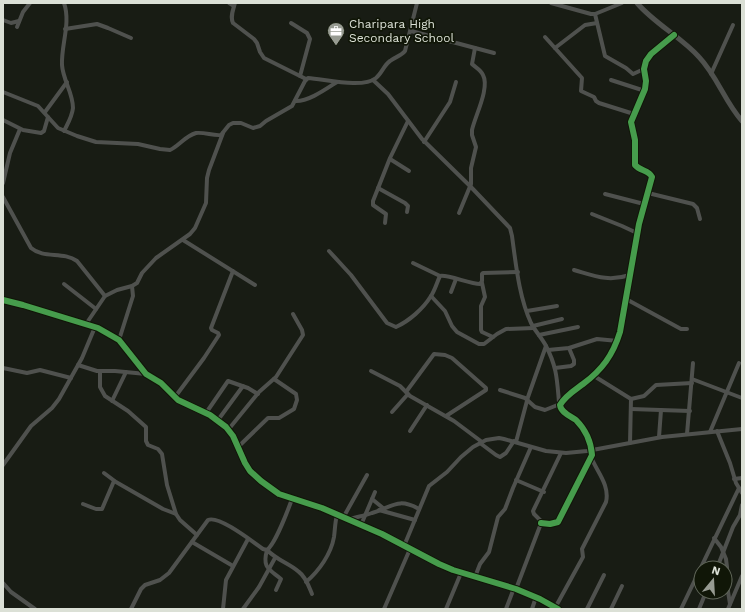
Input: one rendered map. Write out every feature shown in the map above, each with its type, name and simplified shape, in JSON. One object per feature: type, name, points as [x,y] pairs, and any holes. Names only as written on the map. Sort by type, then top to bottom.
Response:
[{"type":"street","points":[[17,27],[23,12],[30,3]]},
{"type":"street","points":[[64,3],[66,13],[62,63],[73,107],[71,118],[64,131]]},
{"type":"street","points":[[229,3],[235,4],[232,20],[233,23],[254,39],[262,56],[306,79],[311,78],[338,82],[373,80],[378,76],[390,60],[401,55],[405,51],[417,3]]},
{"type":"street","points":[[552,3],[585,13],[595,14],[622,3]]},
{"type":"street","points":[[637,3],[649,16],[696,54],[711,74],[742,122]]},
{"type":"street","points":[[595,14],[603,53],[606,58],[623,66],[633,74],[644,69]]},
{"type":"street","points":[[3,20],[11,23],[19,21]]},
{"type":"street","points":[[291,22],[307,33],[310,39],[300,76]]},
{"type":"street","points":[[555,48],[585,25],[597,23]]},
{"type":"street","points":[[65,29],[97,24],[131,38]]},
{"type":"street","points":[[711,74],[733,25]]},
{"type":"street","points":[[411,31],[494,53]]},
{"type":"street","points":[[500,390],[525,398],[535,407],[545,410],[560,404],[594,376],[610,358],[618,341],[637,233],[644,204],[652,181],[652,175],[636,167],[634,164],[635,140],[631,122],[645,91],[646,85],[644,69],[646,61],[674,35]]},
{"type":"street","points":[[544,37],[582,78],[581,91],[594,97],[599,103],[634,114]]},
{"type":"street","points":[[459,213],[471,187],[471,168],[476,147],[472,130],[485,83],[482,74],[472,64],[476,48]]},
{"type":"street","points":[[86,324],[105,296],[137,283],[142,273],[156,258],[183,240],[190,234],[199,222],[206,203],[207,178],[209,170],[223,133],[228,126],[233,123],[241,123],[253,128],[258,128],[266,121],[290,108],[306,79]]},
{"type":"street","points":[[3,300],[95,327],[119,340],[146,374],[161,383],[175,397],[218,420],[228,430],[250,471],[279,494],[337,515],[382,534],[432,562],[461,573],[515,589],[557,609],[583,557],[582,549],[606,502],[608,496],[606,487],[591,457],[591,450],[581,426],[561,408],[555,368],[547,348],[534,328],[520,288],[510,228],[471,187],[424,142],[388,94],[373,80]]},
{"type":"street","points":[[611,80],[645,91]]},
{"type":"street","points":[[45,112],[67,82]]},
{"type":"street","points":[[295,101],[317,94],[338,82]]},
{"type":"street","points":[[424,142],[450,102],[456,82]]},
{"type":"street","points":[[3,92],[42,108],[54,124],[64,131],[90,140],[110,143],[138,144],[170,150],[186,137],[196,133],[218,135],[223,133]]},
{"type":"street","points":[[3,120],[20,129],[43,133],[48,117]]},
{"type":"street","points":[[385,223],[386,214],[373,205],[373,201],[390,159],[408,121]]},
{"type":"street","points":[[3,183],[10,153],[20,129]]},
{"type":"street","points":[[390,159],[409,170]]},
{"type":"street","points":[[378,188],[405,203],[408,206],[407,212]]},
{"type":"street","points":[[648,192],[693,204],[697,208],[700,219]]},
{"type":"street","points":[[604,194],[644,204]]},
{"type":"street","points":[[4,199],[31,248],[37,253],[72,258],[77,261],[105,296]]},
{"type":"street","points":[[592,214],[637,233]]},
{"type":"street","points":[[183,240],[255,285]]},
{"type":"street","points":[[329,251],[351,276],[387,323],[396,327],[423,307],[431,296],[440,276]]},
{"type":"street","points":[[413,263],[440,276],[444,275],[477,284],[482,283]]},
{"type":"street","points":[[574,270],[603,278],[613,279],[630,275]]},
{"type":"street","points":[[175,397],[219,335],[211,328],[233,271]]},
{"type":"street","points":[[493,337],[482,332],[481,330],[481,306],[485,296],[482,283],[482,274],[518,272]]},
{"type":"street","points":[[451,292],[456,279]]},
{"type":"street","points":[[64,284],[96,309]]},
{"type":"street","points":[[119,340],[133,296],[132,286]]},
{"type":"street","points":[[431,296],[445,311],[452,326],[457,332],[479,344],[484,344],[506,329],[534,328],[562,319]]},
{"type":"street","points":[[626,299],[681,329],[687,329]]},
{"type":"street","points":[[527,311],[556,306]]},
{"type":"street","points":[[228,430],[258,394],[274,379],[303,334],[294,314]]},
{"type":"street","points":[[3,465],[31,426],[60,399],[78,365],[95,327]]},
{"type":"street","points":[[539,335],[578,327]]},
{"type":"street","points":[[547,348],[569,348],[597,339],[618,341]]},
{"type":"street","points":[[371,371],[398,384],[407,393],[446,416],[500,457],[506,453],[515,442],[528,400],[547,348]]},
{"type":"street","points":[[555,368],[571,366],[574,364],[569,348]]},
{"type":"street","points":[[392,412],[434,354],[445,355],[452,358],[486,388],[446,416]]},
{"type":"street","points":[[688,434],[694,363]]},
{"type":"street","points":[[710,432],[739,363]]},
{"type":"street","points":[[78,365],[100,372],[115,371],[146,374]]},
{"type":"street","points":[[3,368],[27,373],[40,370],[71,378]]},
{"type":"street","points":[[100,372],[100,387],[102,392],[112,402],[128,411],[145,426],[146,442],[148,445],[158,449],[162,454],[167,485],[176,514],[180,520],[197,535]]},
{"type":"street","points":[[112,402],[126,372]]},
{"type":"street","points":[[594,376],[631,399],[644,396],[656,385],[692,381],[742,398]]},
{"type":"street","points":[[238,447],[268,418],[279,418],[294,409],[297,400],[296,394],[274,379]]},
{"type":"street","points":[[206,413],[228,381],[243,386],[258,394]]},
{"type":"street","points":[[218,420],[243,386]]},
{"type":"street","points":[[630,443],[631,399]]},
{"type":"street","points":[[410,431],[427,405]]},
{"type":"street","points":[[631,409],[690,411]]},
{"type":"street","points":[[659,438],[661,410]]},
{"type":"street","points":[[404,546],[429,486],[447,472],[460,457],[481,443],[499,438],[531,447],[561,453],[591,450],[688,434],[742,429]]},
{"type":"street","points":[[717,431],[730,463],[734,479],[742,493]]},
{"type":"street","points":[[475,577],[480,564],[489,552],[498,517],[505,509],[531,447]]},
{"type":"street","points":[[561,453],[533,513],[541,520],[541,522],[550,524],[558,522],[577,481],[591,457]]},
{"type":"street","points":[[104,473],[114,481],[163,509],[176,514]]},
{"type":"street","points":[[345,519],[367,475]]},
{"type":"street","points":[[734,479],[742,478]]},
{"type":"street","points":[[516,480],[544,492]]},
{"type":"street","points":[[83,504],[96,509],[102,509],[114,481]]},
{"type":"street","points":[[681,609],[738,488]]},
{"type":"street","points":[[361,525],[375,492]]},
{"type":"street","points":[[276,590],[281,579],[268,570],[264,558],[267,550],[273,542],[292,498]]},
{"type":"street","points":[[372,499],[381,509],[415,520]]},
{"type":"street","points":[[345,519],[404,503],[419,510]]},
{"type":"street","points":[[720,560],[740,515],[742,505]]},
{"type":"street","points":[[306,582],[315,574],[330,551],[334,537],[337,515]]},
{"type":"street","points":[[130,609],[141,589],[145,585],[166,577],[210,518],[230,527],[267,550],[275,558],[298,570],[312,594]]},
{"type":"street","points":[[506,609],[525,568],[541,522]]},
{"type":"street","points":[[714,538],[724,552],[727,567],[726,585],[730,604]]},
{"type":"street","points":[[223,609],[226,580],[248,539]]},
{"type":"street","points":[[192,542],[233,566]]},
{"type":"street","points":[[384,609],[410,549]]},
{"type":"street","points":[[243,609],[259,587],[275,558]]},
{"type":"street","points":[[446,609],[461,573]]},
{"type":"street","points":[[587,609],[604,576]]},
{"type":"street","points":[[728,609],[742,576]]},
{"type":"street","points":[[3,583],[16,596],[35,609]]},
{"type":"street","points":[[611,609],[622,586]]},
{"type":"street","points":[[532,609],[536,598]]},
{"type":"cycle path","points":[[541,523],[550,524],[558,522],[592,455],[589,441],[582,427],[576,420],[564,412],[560,405],[567,396],[590,379],[606,361],[614,348],[620,332],[639,224],[652,177],[649,173],[635,165],[635,140],[631,122],[645,89],[646,81],[644,69],[646,61],[651,54],[674,35]]},
{"type":"cycle path","points":[[3,300],[98,328],[119,340],[146,374],[161,383],[178,400],[210,415],[226,427],[233,436],[250,471],[279,494],[322,508],[382,534],[453,570],[516,589],[540,599],[558,609]]},
{"type":"place","name":"Charipara High Secondary School","points":[[336,46]]}]
